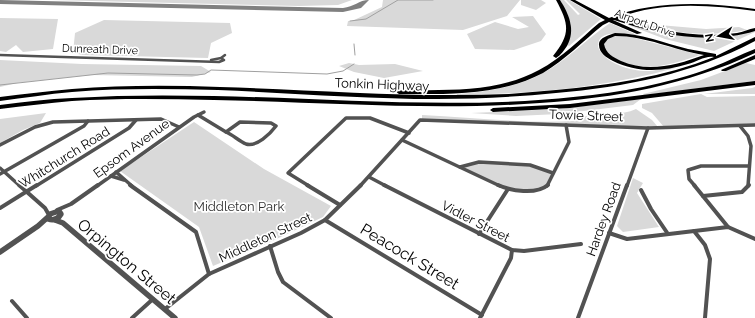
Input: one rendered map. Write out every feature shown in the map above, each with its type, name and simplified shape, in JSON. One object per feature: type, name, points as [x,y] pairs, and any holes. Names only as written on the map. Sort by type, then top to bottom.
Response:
[{"type":"highway","points":[[533,75],[563,49],[567,40],[569,31],[568,19],[558,0]]},
{"type":"highway","name":"Airport Drive","points":[[572,0],[614,21]]},
{"type":"highway","points":[[576,0],[606,17]]},
{"type":"highway","points":[[682,0],[734,5],[755,10]]},
{"type":"highway","points":[[299,92],[470,90],[508,84],[533,75],[547,67],[608,19],[624,12],[642,7],[672,3],[699,3],[755,10]]},
{"type":"highway","points":[[614,21],[660,31],[691,35],[726,35],[755,29]]},
{"type":"highway","points":[[614,21],[655,37],[703,52],[755,59]]},
{"type":"highway","points":[[755,35],[706,56],[683,64],[654,69],[634,68],[622,64],[607,54],[601,44],[602,41],[608,37],[623,34],[640,37],[703,52],[714,55],[755,59]]},
{"type":"highway","name":"Tonkin Highway","points":[[0,99],[66,90],[124,87],[457,97],[559,93],[628,82],[671,72],[714,58],[755,38]]},
{"type":"highway","name":"Tonkin Highway","points":[[0,107],[77,98],[133,96],[411,105],[522,104],[610,94],[661,85],[716,68],[755,51]]},
{"type":"highway","points":[[522,104],[579,100],[658,88],[703,77],[755,59]]},
{"type":"highway","points":[[411,105],[482,110],[557,108],[755,83]]},
{"type":"street","name":"Dunreath Drive","points":[[0,55],[220,62],[224,60],[221,58],[225,55]]},
{"type":"street","name":"Epsom Avenue","points":[[58,213],[179,127],[204,112]]},
{"type":"street","points":[[198,115],[226,132],[247,144],[257,142],[276,126],[271,123],[240,122],[226,132]]},
{"type":"street","points":[[340,205],[288,173],[346,118],[370,118],[409,133]]},
{"type":"street","name":"Whitchurch Road","points":[[0,208],[129,128],[136,120]]},
{"type":"street","points":[[0,145],[35,127],[53,122],[164,120],[179,127]]},
{"type":"street","name":"Towie Street","points":[[417,123],[422,120],[648,128],[755,126]]},
{"type":"street","points":[[0,174],[84,126],[88,121]]},
{"type":"street","name":"Middleton Street","points":[[165,310],[209,274],[301,233],[325,220],[369,177],[417,123]]},
{"type":"street","points":[[402,140],[508,189],[541,190],[547,186],[569,142],[566,125]]},
{"type":"street","points":[[703,196],[742,192],[749,185],[749,166],[752,152],[749,136],[740,126]]},
{"type":"street","name":"Hardey Road","points":[[578,318],[648,128]]},
{"type":"street","points":[[460,167],[479,162],[515,164],[530,165],[553,173]]},
{"type":"street","points":[[749,166],[701,166],[688,170],[689,179],[728,227],[755,239]]},
{"type":"street","points":[[0,168],[45,208],[51,218]]},
{"type":"street","points":[[116,172],[125,181],[196,232],[209,274]]},
{"type":"street","points":[[111,176],[125,181]]},
{"type":"street","name":"Vidler Street","points":[[369,177],[512,250],[524,251],[581,244]]},
{"type":"street","points":[[479,234],[508,189]]},
{"type":"street","points":[[642,190],[649,206],[668,234]]},
{"type":"street","points":[[45,208],[58,213]]},
{"type":"street","points":[[0,252],[58,213]]},
{"type":"street","points":[[51,218],[58,213]]},
{"type":"street","name":"Orpington Street","points":[[58,213],[63,223]]},
{"type":"street","name":"Orpington Street","points":[[51,218],[63,223],[175,318]]},
{"type":"street","name":"Peacock Street","points":[[325,220],[481,317]]},
{"type":"street","points":[[609,233],[627,239],[728,227]]},
{"type":"street","points":[[694,231],[705,245],[710,258],[705,318]]},
{"type":"street","points":[[270,246],[278,272],[283,282],[332,318]]},
{"type":"street","points":[[481,317],[511,258],[512,250]]},
{"type":"street","points":[[132,318],[153,299]]},
{"type":"street","points":[[12,301],[28,318]]},
{"type":"green space","points":[[51,0],[352,0],[338,5],[299,6]]},
{"type":"green space","points":[[383,0],[520,0],[507,16],[463,30],[347,26],[348,21],[352,21],[382,7]]},
{"type":"green space","points":[[521,0],[541,0],[546,3],[536,10],[521,5]]},
{"type":"green space","points":[[560,0],[564,0],[578,15],[580,14],[566,0],[569,0],[601,19],[569,46],[567,45],[571,24]]},
{"type":"green space","points":[[533,16],[546,34],[541,41],[514,50],[475,49],[467,34],[495,22],[518,29],[529,27],[512,17]]},
{"type":"green space","points":[[622,16],[653,26],[659,25],[706,29],[739,27],[747,30],[730,33],[698,34],[650,27],[618,18]]},
{"type":"green space","points":[[0,18],[58,19],[53,49],[23,52],[16,45],[6,52],[0,51]]},
{"type":"green space","points":[[104,20],[230,23],[232,33],[211,43],[208,58],[83,55],[73,53],[75,33]]},
{"type":"green space","points":[[610,23],[637,35],[607,34],[602,37],[599,41],[598,47],[607,58],[620,66],[636,70],[650,71],[675,68],[621,81],[567,89],[457,95],[496,89],[534,78],[563,60]]},
{"type":"green space","points":[[623,23],[660,32],[717,37],[755,30],[755,32],[714,51],[665,39]]},
{"type":"green space","points":[[613,36],[631,37],[700,55],[660,66],[649,67],[628,65],[616,60],[604,49],[604,42]]},
{"type":"green space","points":[[0,60],[82,64],[201,66],[211,72],[192,77],[91,75],[17,83],[0,87]]},
{"type":"green space","points":[[349,63],[359,65],[395,64],[423,71],[384,78],[354,72],[339,66]]},
{"type":"green space","points":[[746,63],[755,65],[755,81],[643,94],[701,80]]},
{"type":"green space","points":[[755,87],[755,94],[704,94],[752,88]]},
{"type":"green space","points":[[701,94],[707,97],[755,96],[755,125],[664,127],[652,113],[642,108],[642,104]]},
{"type":"green space","points":[[641,99],[633,105],[559,114],[516,116],[471,113],[559,109]]},
{"type":"green space","points":[[636,109],[652,120],[658,127],[422,120],[422,115],[554,122],[573,121],[590,115],[619,113]]},
{"type":"green space","points":[[46,113],[40,123],[23,130],[0,143],[0,119]]},
{"type":"green space","name":"Middleton Park","points":[[194,122],[264,169],[331,206],[323,217],[268,243],[213,266],[199,227],[120,171]]},
{"type":"green space","points":[[474,162],[530,165],[553,173],[547,186],[541,190],[508,189],[460,167]]},
{"type":"green space","points":[[633,178],[643,183],[637,193],[659,227],[623,232],[617,226]]},
{"type":"waterway","points":[[350,21],[366,19],[398,0],[433,0]]},
{"type":"waterway","points":[[354,44],[355,55]]},
{"type":"waterway","points":[[0,85],[108,73],[197,75],[205,74],[211,70],[327,74],[343,71],[354,64]]},
{"type":"taxiway","points":[[0,2],[343,10],[353,9],[361,5],[365,0]]}]
